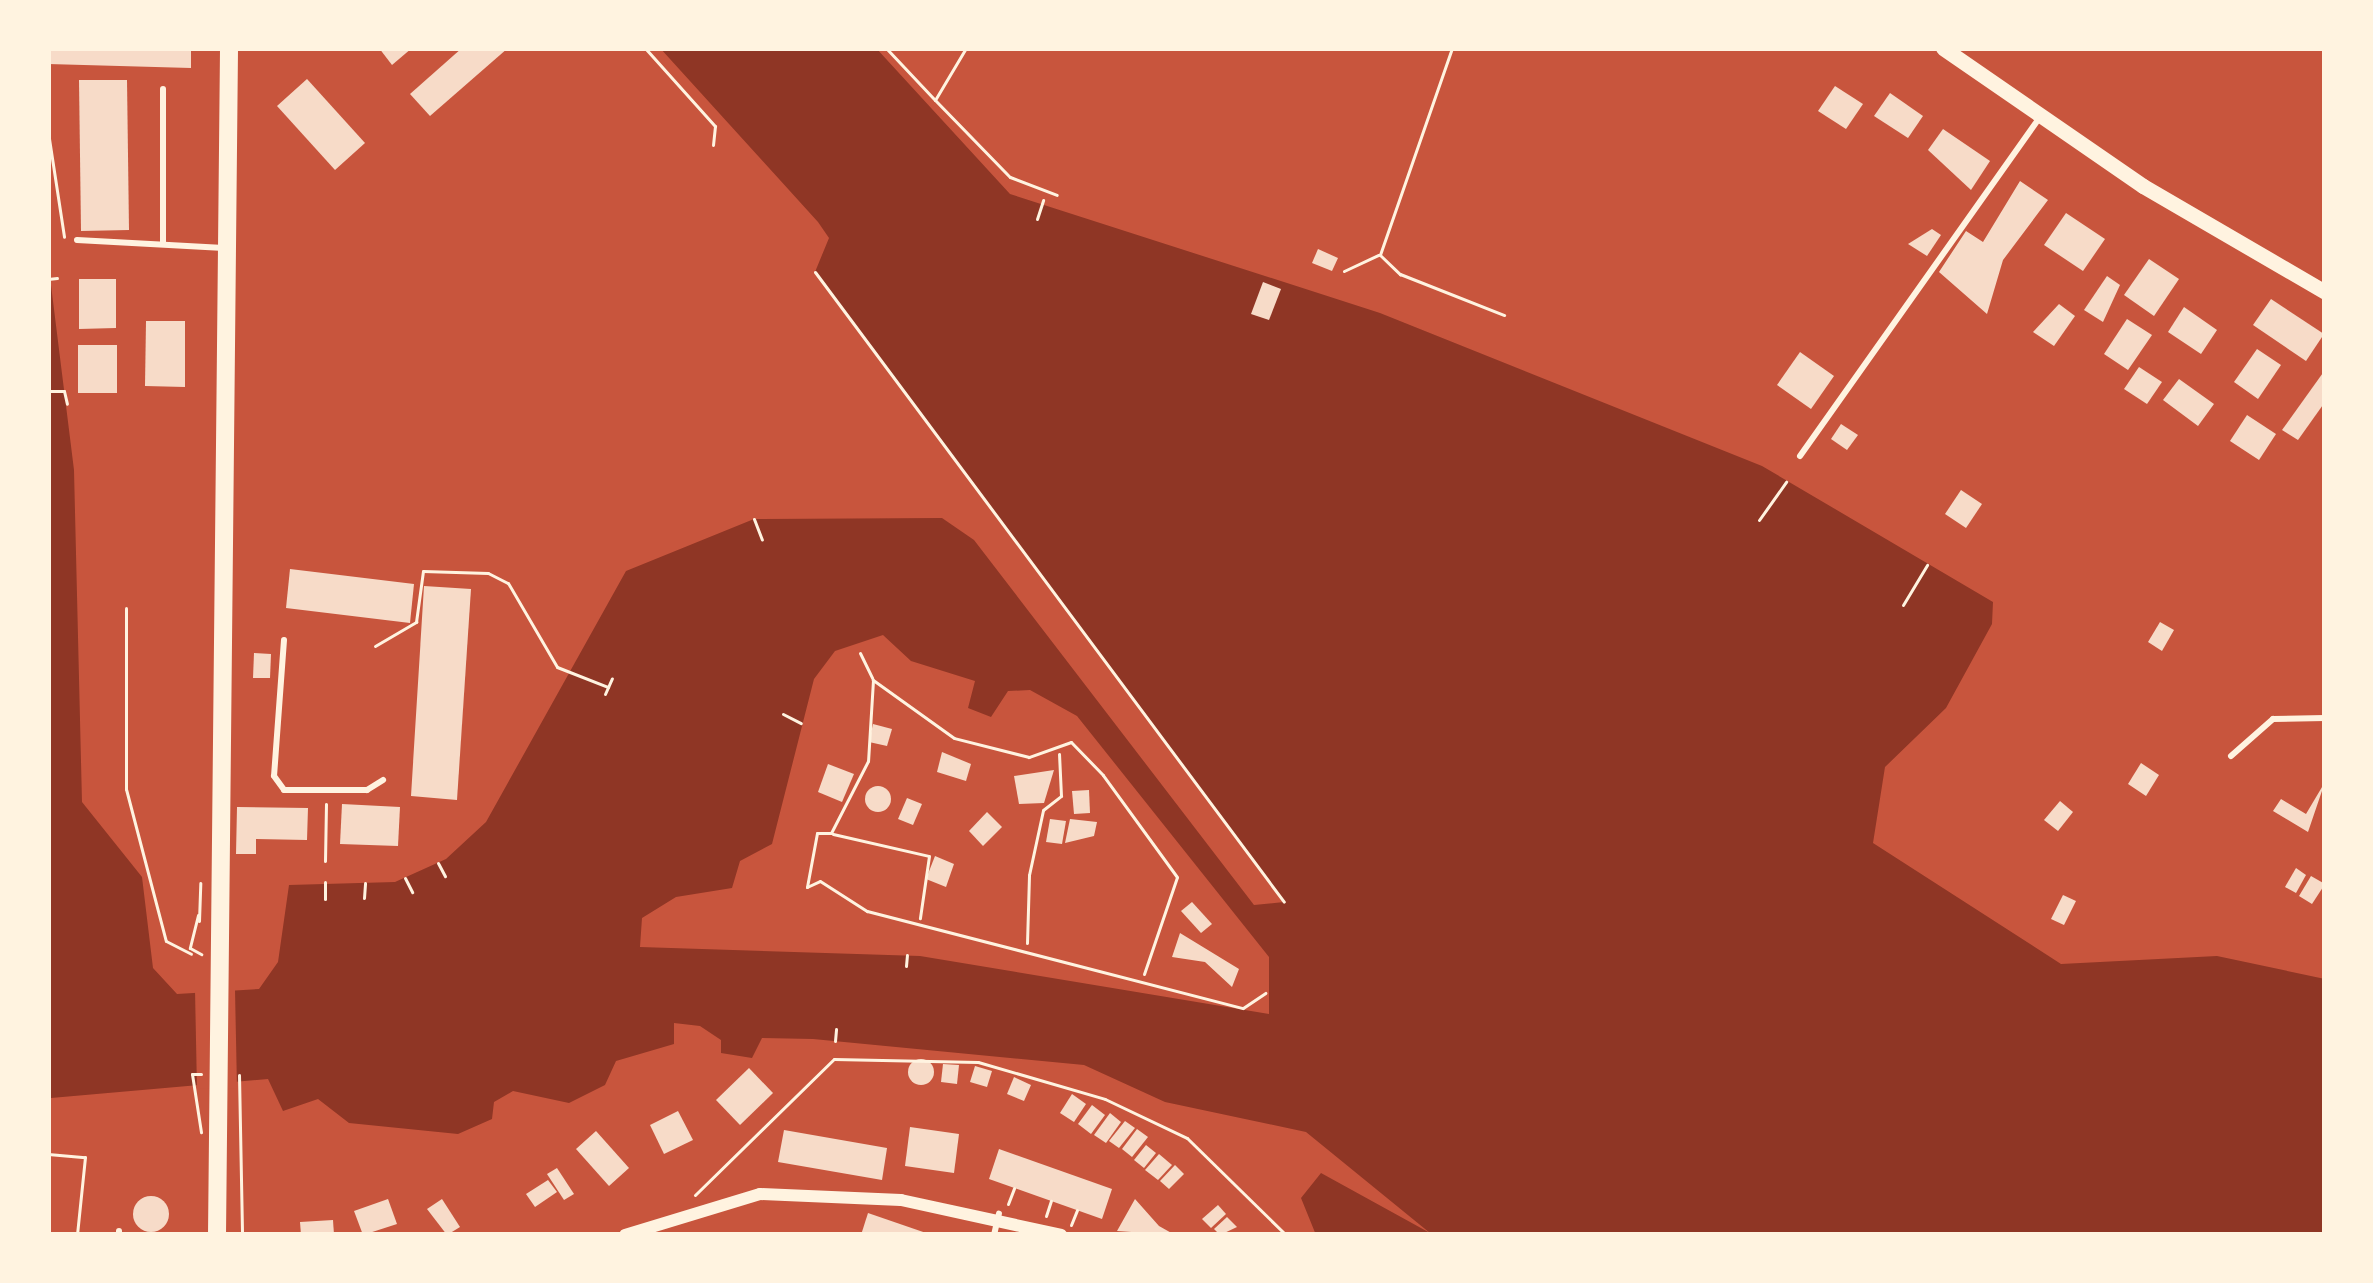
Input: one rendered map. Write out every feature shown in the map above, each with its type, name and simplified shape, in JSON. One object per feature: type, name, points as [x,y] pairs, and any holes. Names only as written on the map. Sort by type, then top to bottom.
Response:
[{"type":"main road","points":[[217,1235],[209,1129],[206,912],[228,248],[229,48]]},
{"type":"street","points":[[1943,48],[2040,117],[2325,292]]},
{"type":"street","points":[[625,1235],[672,1216],[760,1194],[1002,1215],[1061,1235]]},
{"type":"lane","points":[[163,89],[164,244]]},
{"type":"lane","points":[[1800,456],[2040,117]]},
{"type":"lane","points":[[77,240],[228,248]]},
{"type":"lane","points":[[284,640],[274,776],[284,790],[326,790],[383,780]]},
{"type":"lane","points":[[2231,756],[2273,719],[2325,718]]},
{"type":"lane","points":[[994,1235],[1002,1215]]},
{"type":"path","points":[[645,48],[715,127],[713,146]]},
{"type":"path","points":[[935,100],[966,48]]},
{"type":"path","points":[[1344,272],[1380,254],[1452,48]]},
{"type":"path","points":[[889,49],[1010,177],[1058,195]]},
{"type":"path","points":[[48,132],[64,239],[77,240]]},
{"type":"path","points":[[1037,219],[1043,200]]},
{"type":"path","points":[[1380,254],[1400,274],[1504,315]]},
{"type":"path","points":[[815,272],[1284,902]]},
{"type":"path","points":[[48,279],[57,278]]},
{"type":"path","points":[[48,391],[64,391],[67,404]]},
{"type":"path","points":[[1759,520],[1786,482]]},
{"type":"path","points":[[754,519],[762,540]]},
{"type":"path","points":[[1903,604],[1928,565]]},
{"type":"path","points":[[375,646],[416,622],[423,571],[488,573],[508,583],[557,667],[608,687]]},
{"type":"path","points":[[126,608],[126,789],[166,941],[190,951],[190,915],[206,912]]},
{"type":"path","points":[[860,653],[873,680],[954,738],[1029,758],[1059,752],[1071,742],[1102,775],[1177,877],[1144,974]]},
{"type":"path","points":[[605,694],[612,679]]},
{"type":"path","points":[[831,833],[868,761],[873,680]]},
{"type":"path","points":[[783,714],[801,723]]},
{"type":"path","points":[[1027,945],[1029,874],[1043,810],[1061,796],[1059,752]]},
{"type":"path","points":[[325,861],[326,790]]},
{"type":"path","points":[[919,922],[929,856],[818,833],[807,886],[820,881],[867,911],[1144,974],[1243,1007],[1265,993]]},
{"type":"path","points":[[438,863],[445,876]]},
{"type":"path","points":[[406,878],[412,892]]},
{"type":"path","points":[[325,882],[325,899]]},
{"type":"path","points":[[364,898],[365,883]]},
{"type":"path","points":[[906,966],[907,955]]},
{"type":"path","points":[[835,1041],[836,1029]]},
{"type":"path","points":[[672,1216],[834,1059],[891,1056],[978,1062],[1106,1099],[1187,1138],[1286,1235]]},
{"type":"path","points":[[192,1074],[193,1132],[209,1129]]},
{"type":"path","points":[[239,1074],[242,1235]]},
{"type":"path","points":[[48,1154],[85,1157],[76,1235]]},
{"type":"path","points":[[1002,1215],[1014,1188]]},
{"type":"shaded area","points":[[660,48],[876,48],[1010,194],[1380,313],[1762,466],[1993,602],[1992,624],[1946,708],[1885,767],[1873,843],[2061,964],[2217,956],[2325,979],[2325,1235],[1316,1235],[1301,1198],[1321,1173],[1430,1233],[1306,1132],[1165,1102],[1084,1065],[813,1039],[762,1038],[752,1058],[721,1053],[721,1040],[700,1026],[674,1023],[674,1044],[616,1061],[605,1085],[569,1103],[513,1091],[494,1102],[492,1119],[458,1134],[349,1123],[318,1099],[283,1111],[268,1079],[51,1098],[48,261],[74,470],[82,802],[142,877],[153,968],[177,994],[259,989],[278,962],[289,885],[395,882],[446,859],[486,822],[626,571],[754,519],[942,518],[974,540],[1254,905],[1284,902],[815,272],[829,238]],"holes":[[[883,635],[911,661],[975,681],[968,708],[991,717],[1008,691],[1030,690],[1077,716],[1269,957],[1269,1014],[920,956],[640,947],[642,918],[676,897],[732,888],[740,861],[772,844],[814,679],[835,651]]]},
{"type":"pier","points":[[195,990],[235,990],[237,1088],[197,1089]]},
{"type":"building","points":[[48,48],[191,48],[191,68],[48,64]]},
{"type":"building","points":[[379,48],[412,48],[392,65]]},
{"type":"building","points":[[462,48],[508,48],[430,116],[410,94]]},
{"type":"building","points":[[307,79],[365,143],[335,170],[277,106]]},
{"type":"building","points":[[79,80],[127,80],[129,230],[81,231]]},
{"type":"building","points":[[1835,86],[1863,104],[1846,129],[1818,111]]},
{"type":"building","points":[[1890,93],[1923,116],[1908,138],[1874,116]]},
{"type":"building","points":[[1943,129],[1990,161],[1971,190],[1928,150]]},
{"type":"building","points":[[2020,181],[2048,200],[2003,260],[1987,314],[1939,272],[1966,231],[1983,242]]},
{"type":"building","points":[[2066,213],[2105,239],[2083,271],[2044,245]]},
{"type":"building","points":[[1932,229],[1941,235],[1927,256],[1908,244]]},
{"type":"building","points":[[1318,249],[1338,258],[1332,271],[1312,263]]},
{"type":"building","points":[[2149,259],[2179,279],[2154,316],[2124,295]]},
{"type":"building","points":[[2107,276],[2120,285],[2103,322],[2084,310]]},
{"type":"building","points":[[79,279],[116,279],[116,328],[79,329]]},
{"type":"building","points":[[1263,282],[1281,289],[1269,320],[1251,314]]},
{"type":"building","points":[[2271,299],[2324,334],[2306,361],[2253,325]]},
{"type":"building","points":[[2059,304],[2075,316],[2054,346],[2033,332]]},
{"type":"building","points":[[2184,307],[2217,330],[2201,354],[2168,332]]},
{"type":"building","points":[[2127,319],[2152,335],[2128,370],[2104,354]]},
{"type":"building","points":[[146,321],[185,321],[185,387],[145,386]]},
{"type":"building","points":[[78,345],[117,345],[117,393],[78,393]]},
{"type":"building","points":[[2257,349],[2281,365],[2258,399],[2234,382]]},
{"type":"building","points":[[1800,352],[1834,376],[1811,409],[1777,385]]},
{"type":"building","points":[[2139,367],[2162,382],[2147,404],[2124,389]]},
{"type":"building","points":[[2325,370],[2325,402],[2298,440],[2282,430]]},
{"type":"building","points":[[2179,379],[2214,404],[2198,426],[2163,400]]},
{"type":"building","points":[[2247,415],[2276,434],[2259,460],[2230,441]]},
{"type":"building","points":[[1841,424],[1858,435],[1847,450],[1831,439]]},
{"type":"building","points":[[1961,490],[1982,504],[1966,528],[1945,514]]},
{"type":"building","points":[[290,569],[414,584],[410,623],[286,608]]},
{"type":"building","points":[[424,586],[471,589],[457,800],[411,796]]},
{"type":"building","points":[[2160,622],[2174,630],[2162,651],[2148,642]]},
{"type":"building","points":[[254,653],[271,654],[270,678],[253,678]]},
{"type":"building","points":[[873,724],[892,729],[887,746],[869,742]]},
{"type":"building","points":[[942,752],[971,764],[966,781],[937,772]]},
{"type":"building","points":[[2141,763],[2159,775],[2146,796],[2128,784]]},
{"type":"building","points":[[828,764],[854,774],[842,802],[818,792]]},
{"type":"building","points":[[1054,770],[1044,803],[1019,804],[1014,776]]},
{"type":"building","points":[[2325,782],[2308,832],[2273,811],[2281,799],[2306,814]]},
{"type":"building","points":[[878,786],[891,799],[878,812],[865,799]]},
{"type":"building","points":[[1089,790],[1090,813],[1074,814],[1072,791]]},
{"type":"building","points":[[907,798],[922,804],[913,825],[898,819]]},
{"type":"building","points":[[2060,801],[2073,812],[2058,831],[2044,820]]},
{"type":"building","points":[[342,804],[400,807],[398,846],[340,844]]},
{"type":"building","points":[[237,807],[308,808],[307,840],[256,839],[256,854],[236,854]]},
{"type":"building","points":[[987,812],[1002,827],[983,846],[969,831]]},
{"type":"building","points":[[1050,819],[1066,821],[1062,844],[1046,842]]},
{"type":"building","points":[[1070,819],[1097,822],[1094,836],[1065,843]]},
{"type":"building","points":[[935,856],[954,864],[946,887],[926,879]]},
{"type":"building","points":[[2296,868],[2306,875],[2296,893],[2285,887]]},
{"type":"building","points":[[2311,876],[2325,884],[2312,904],[2299,896]]},
{"type":"building","points":[[2063,895],[2076,901],[2064,925],[2051,919]]},
{"type":"building","points":[[1192,902],[1212,924],[1201,933],[1181,911]]},
{"type":"building","points":[[1180,933],[1239,969],[1232,987],[1205,962],[1172,957]]},
{"type":"building","points":[[921,1059],[934,1072],[921,1085],[908,1072]]},
{"type":"building","points":[[943,1064],[959,1065],[957,1084],[941,1082]]},
{"type":"building","points":[[975,1066],[992,1071],[987,1087],[970,1082]]},
{"type":"building","points":[[749,1068],[773,1093],[740,1125],[716,1100]]},
{"type":"building","points":[[1014,1077],[1031,1085],[1024,1101],[1007,1094]]},
{"type":"building","points":[[1072,1094],[1086,1104],[1074,1122],[1060,1113]]},
{"type":"building","points":[[1092,1105],[1105,1115],[1091,1134],[1078,1124]]},
{"type":"building","points":[[678,1111],[693,1140],[664,1154],[650,1125]]},
{"type":"building","points":[[1110,1113],[1121,1122],[1106,1143],[1094,1135]]},
{"type":"building","points":[[1125,1121],[1135,1128],[1119,1148],[1109,1141]]},
{"type":"building","points":[[910,1127],[959,1134],[954,1173],[905,1166]]},
{"type":"building","points":[[1137,1129],[1148,1137],[1132,1157],[1122,1149]]},
{"type":"building","points":[[784,1130],[887,1148],[882,1180],[778,1162]]},
{"type":"building","points":[[596,1131],[629,1168],[609,1186],[576,1149]]},
{"type":"building","points":[[1146,1145],[1156,1153],[1144,1168],[1134,1160]]},
{"type":"building","points":[[999,1149],[1112,1189],[1102,1219],[989,1179]]},
{"type":"building","points":[[1159,1154],[1172,1165],[1158,1180],[1145,1170]]},
{"type":"building","points":[[1175,1165],[1184,1174],[1169,1189],[1160,1181]]},
{"type":"building","points":[[557,1168],[574,1194],[564,1200],[547,1174]]},
{"type":"building","points":[[548,1180],[557,1192],[535,1207],[526,1194]]},
{"type":"building","points":[[151,1196],[164,1201],[169,1214],[164,1227],[151,1232],[138,1227],[133,1214],[138,1201]]},
{"type":"building","points":[[388,1199],[397,1224],[363,1235],[354,1211]]},
{"type":"building","points":[[442,1199],[460,1227],[447,1235],[427,1209]]},
{"type":"building","points":[[1135,1199],[1159,1226],[1175,1235],[1117,1231]]},
{"type":"building","points":[[1218,1205],[1226,1214],[1211,1228],[1202,1219]]},
{"type":"building","points":[[868,1213],[929,1234],[929,1235],[861,1235]]},
{"type":"building","points":[[1227,1217],[1237,1227],[1220,1235],[1214,1229]]},
{"type":"building","points":[[333,1220],[334,1235],[301,1235],[300,1222]]}]
